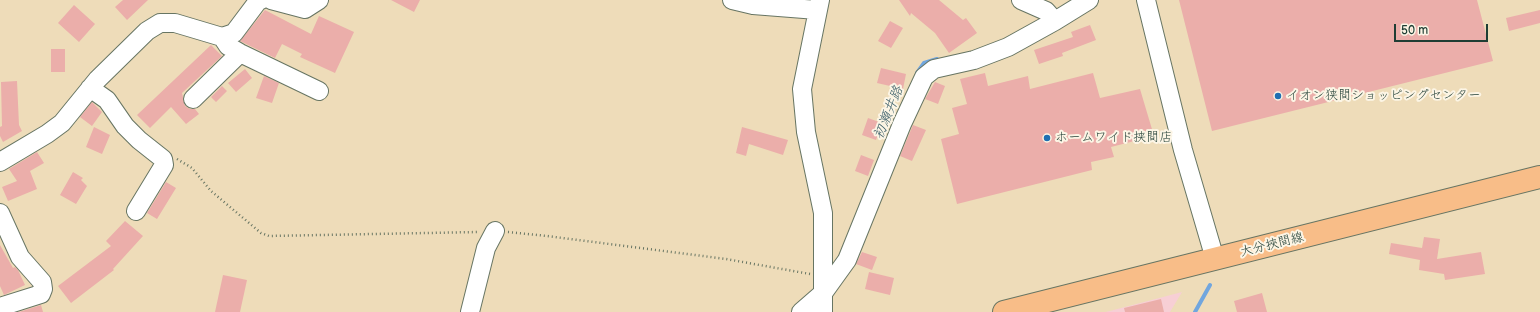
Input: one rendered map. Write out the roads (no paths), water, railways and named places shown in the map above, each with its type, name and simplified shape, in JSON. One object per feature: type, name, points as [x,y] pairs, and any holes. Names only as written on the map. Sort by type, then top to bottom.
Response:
[{"type":"main road","name":"大分挾間線","points":[[1004,312],[1540,176]]},
{"type":"street","points":[[0,162],[54,130],[90,88],[147,31],[160,24],[175,24],[222,37],[234,33],[258,1],[261,0]]},
{"type":"street","points":[[271,0],[305,9],[319,0]]},
{"type":"street","points":[[732,0],[753,5],[819,5],[803,76],[802,102],[806,132],[823,213],[824,312]]},
{"type":"street","points":[[1021,0],[1046,11],[1055,21]]},
{"type":"street","points":[[800,312],[847,260],[905,118],[924,77],[934,68],[974,60],[1008,47],[1089,0]]},
{"type":"street","points":[[1146,0],[1184,150],[1215,259]]},
{"type":"street","points":[[222,37],[228,46],[240,53],[319,91]]},
{"type":"street","points":[[193,99],[240,53]]},
{"type":"street","points":[[90,88],[107,100],[125,126],[139,140],[163,159],[164,165],[136,211]]},
{"type":"street","points":[[0,213],[20,257],[42,282],[43,289],[40,294],[0,307]]},
{"type":"street","points":[[470,312],[486,248],[495,231]]},
{"type":"waterway","name":"初瀬井路","points":[[917,73],[924,63],[937,59]]},
{"type":"waterway","points":[[1195,312],[1210,285]]},
{"type":"place","name":"イオン狭間ショッピングセンター","points":[[1278,96]]},
{"type":"place","name":"ホームワイド挟間店","points":[[1047,138]]}]
